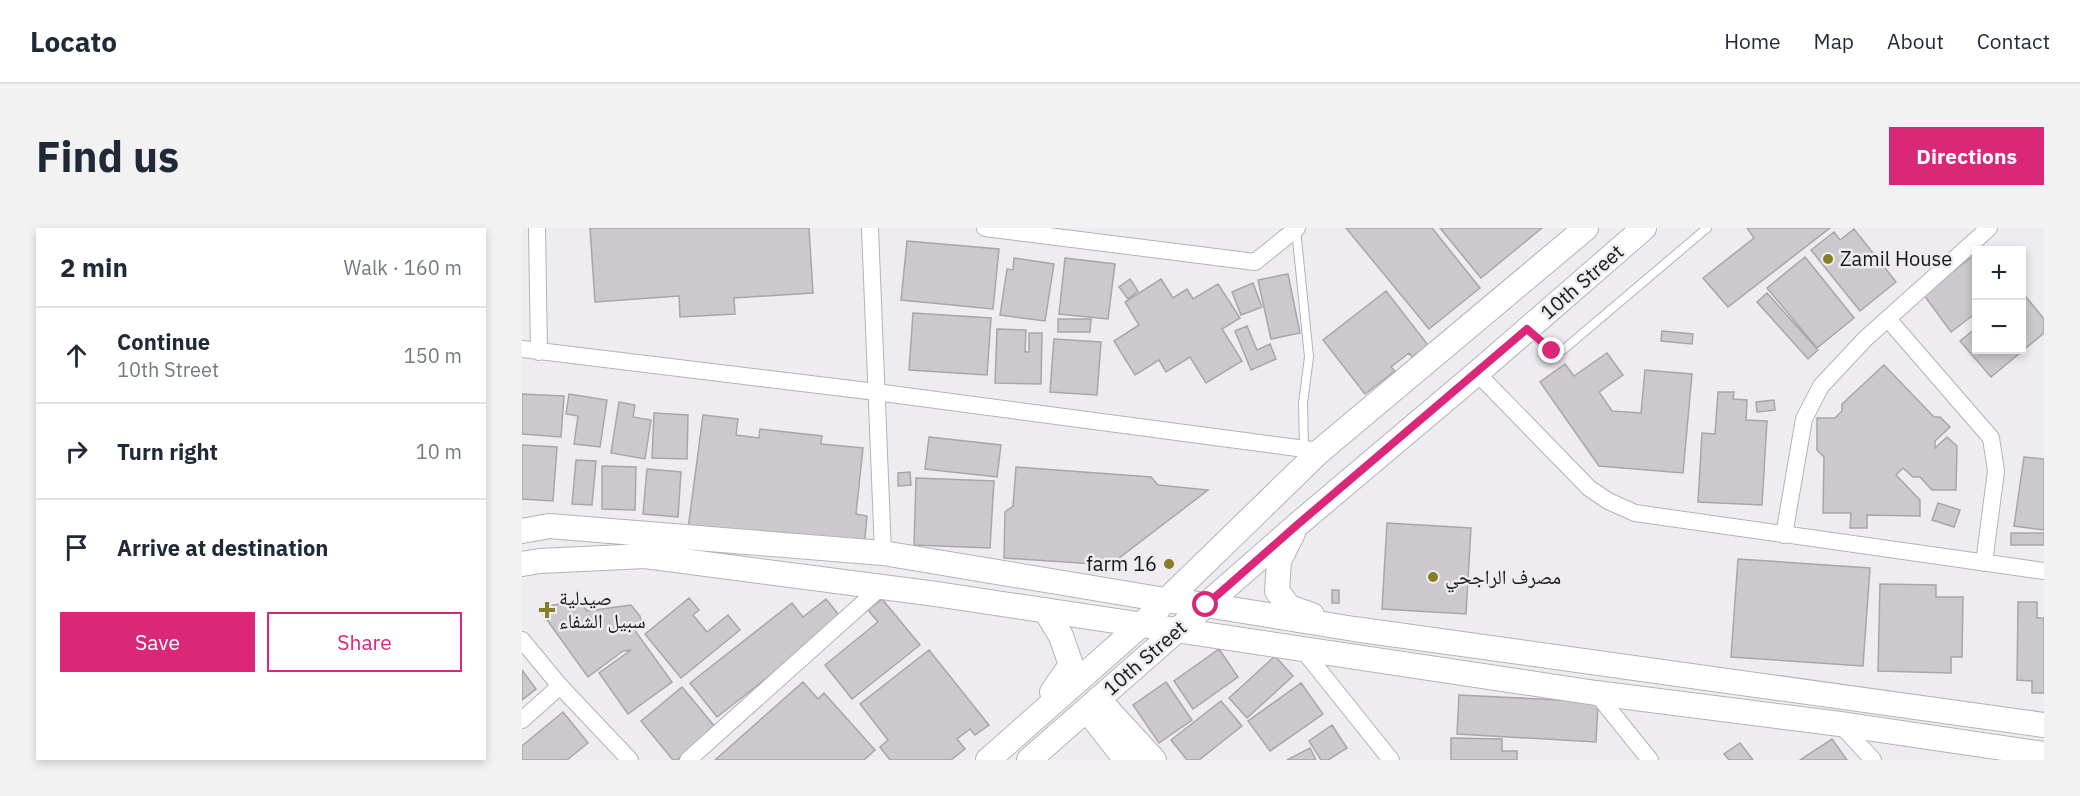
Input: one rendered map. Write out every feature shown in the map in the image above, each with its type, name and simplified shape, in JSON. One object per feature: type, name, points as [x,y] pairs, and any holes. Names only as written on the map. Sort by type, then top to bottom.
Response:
[{"type":"main road","name":"10th Street","points":[[988,760],[1142,624],[1312,450],[1586,228]]},
{"type":"main road","name":"10th Street","points":[[1029,760],[1297,525],[1477,374],[1644,228]]},
{"type":"main road","points":[[522,531],[549,525],[883,553],[1354,629],[2044,725]]},
{"type":"main road","points":[[1297,525],[1279,561],[1277,591],[1289,607],[1354,629]]},
{"type":"main road","points":[[522,564],[540,561],[645,556],[1045,610],[1596,693],[1840,724],[2044,754]]},
{"type":"main road","points":[[1030,723],[1071,664],[1061,636],[1045,610]]},
{"type":"main road","points":[[1093,705],[1126,760]]},
{"type":"main road","points":[[1093,705],[1154,760]]},
{"type":"street","points":[[537,228],[530,351],[876,392],[1312,450]]},
{"type":"street","points":[[870,228],[883,553]]},
{"type":"street","points":[[985,228],[1255,262],[1296,228]]},
{"type":"street","points":[[1784,535],[1804,419],[1821,387],[1865,339],[1989,228]]},
{"type":"street","points":[[1888,319],[1991,438],[1995,471],[1984,563]]},
{"type":"street","points":[[1477,374],[1589,488],[1608,501],[1635,513],[2044,571]]},
{"type":"street","points":[[522,520],[549,525]]},
{"type":"street","points":[[688,760],[881,587]]},
{"type":"street","points":[[522,640],[560,686],[630,760]]},
{"type":"street","points":[[1303,650],[1390,760]]},
{"type":"street","points":[[522,720],[560,686]]},
{"type":"street","points":[[1596,693],[1650,760]]},
{"type":"street","points":[[1840,724],[1873,760]]},
{"type":"lane","points":[[1296,228],[1309,357],[1303,403],[1312,450]]},
{"type":"lane","points":[[1527,329],[1552,351],[1563,350],[1707,228]]},
{"type":"building","points":[[590,228],[809,228],[813,293],[734,298],[735,314],[680,317],[679,296],[595,302]]},
{"type":"building","points":[[1346,228],[1432,228],[1480,288],[1429,329]]},
{"type":"building","points":[[1440,228],[1542,228],[1481,278]]},
{"type":"building","points":[[1747,228],[1830,228],[1728,307],[1703,278],[1754,238]]},
{"type":"building","points":[[1854,229],[1896,282],[1860,311],[1811,250],[1834,232],[1840,240]]},
{"type":"building","points":[[907,241],[999,249],[993,309],[901,300]]},
{"type":"building","points":[[1805,257],[1854,318],[1817,348],[1767,288]]},
{"type":"building","points":[[1972,257],[1972,316],[1951,332],[1923,294]]},
{"type":"building","points":[[1014,258],[1054,264],[1045,321],[1000,315],[1007,269],[1013,270]]},
{"type":"building","points":[[1065,258],[1115,264],[1108,319],[1059,314]]},
{"type":"building","points":[[1288,274],[1300,333],[1271,339],[1258,280]]},
{"type":"building","points":[[1130,279],[1138,291],[1128,299],[1119,287]]},
{"type":"building","points":[[1161,279],[1173,298],[1187,289],[1193,299],[1218,284],[1240,318],[1222,329],[1242,361],[1206,383],[1190,357],[1166,372],[1159,360],[1135,375],[1114,341],[1139,325],[1125,302]]},
{"type":"building","points":[[1253,283],[1262,307],[1241,315],[1232,292]]},
{"type":"building","points":[[1386,291],[1428,345],[1412,357],[1409,353],[1391,367],[1395,371],[1365,394],[1323,340]]},
{"type":"building","points":[[1767,293],[1818,350],[1808,359],[1757,302]]},
{"type":"building","points":[[2026,297],[2044,319],[2044,333],[2026,348]]},
{"type":"building","points":[[913,313],[991,318],[987,375],[909,370]]},
{"type":"building","points":[[1058,319],[1091,319],[1090,332],[1058,332]]},
{"type":"building","points":[[1247,326],[1257,350],[1270,344],[1276,359],[1251,370],[1235,331]]},
{"type":"building","points":[[997,329],[1026,330],[1025,352],[1029,352],[1029,333],[1042,333],[1041,384],[995,383]]},
{"type":"building","points":[[1662,331],[1693,334],[1692,344],[1661,341]]},
{"type":"building","points":[[1972,331],[1972,354],[2019,354],[1991,377],[1960,341]]},
{"type":"building","points":[[1054,339],[1101,342],[1097,395],[1050,392]]},
{"type":"building","points":[[1607,353],[1623,375],[1599,392],[1612,411],[1641,413],[1645,370],[1692,374],[1683,473],[1599,466],[1540,382],[1565,364],[1574,376]]},
{"type":"building","points":[[1884,365],[1934,417],[1940,417],[1950,427],[1935,441],[1935,448],[1947,437],[1957,446],[1956,490],[1932,490],[1920,477],[1913,477],[1903,468],[1896,475],[1920,500],[1920,516],[1867,515],[1867,528],[1850,528],[1851,513],[1823,513],[1824,457],[1817,450],[1817,418],[1835,418],[1842,411],[1842,404]]},
{"type":"building","points":[[1718,392],[1734,392],[1733,399],[1747,400],[1746,420],[1767,421],[1762,505],[1698,502],[1702,433],[1715,434]]},
{"type":"building","points":[[522,394],[564,396],[561,437],[522,434]]},
{"type":"building","points":[[569,394],[607,400],[600,447],[574,444],[578,416],[566,414]]},
{"type":"building","points":[[1774,400],[1775,410],[1757,412],[1756,402]]},
{"type":"building","points":[[619,402],[635,405],[633,417],[651,420],[645,459],[611,453]]},
{"type":"building","points":[[654,413],[688,415],[687,459],[652,458]]},
{"type":"building","points":[[703,415],[738,419],[736,435],[759,438],[760,429],[822,436],[821,444],[863,448],[856,514],[867,516],[864,548],[688,529]]},
{"type":"building","points":[[929,437],[1001,445],[997,477],[925,469]]},
{"type":"building","points":[[522,445],[557,447],[553,501],[522,499]]},
{"type":"building","points":[[2024,457],[2044,459],[2044,530],[2014,526]]},
{"type":"building","points":[[576,460],[596,461],[592,505],[572,504]]},
{"type":"building","points":[[602,466],[636,467],[635,510],[602,509]]},
{"type":"building","points":[[1016,467],[1151,477],[1158,485],[1208,490],[1110,565],[1004,558],[1005,512],[1013,506]]},
{"type":"building","points":[[647,469],[681,472],[678,517],[643,514]]},
{"type":"building","points":[[910,472],[911,485],[898,486],[898,473]]},
{"type":"building","points":[[916,478],[994,481],[990,548],[914,545]]},
{"type":"building","points":[[1938,503],[1960,510],[1954,527],[1932,520]]},
{"type":"building","points":[[1387,523],[1471,528],[1466,614],[1382,609]]},
{"type":"building","points":[[2011,533],[2044,533],[2044,545],[2011,545]]},
{"type":"building","points":[[1738,559],[1870,568],[1863,666],[1731,657]]},
{"type":"building","points":[[1880,584],[1936,585],[1936,597],[1963,597],[1962,657],[1951,657],[1951,673],[1878,671]]},
{"type":"building","points":[[1332,590],[1339,590],[1339,603],[1332,603]]},
{"type":"building","points":[[689,598],[699,610],[693,615],[707,632],[728,615],[740,630],[681,678],[645,634]]},
{"type":"building","points":[[826,599],[842,619],[717,717],[690,683],[792,603],[803,617]]},
{"type":"building","points":[[882,599],[920,645],[852,699],[825,665],[878,622],[868,610]]},
{"type":"building","points":[[580,601],[587,611],[631,605],[640,616],[642,628],[635,629],[636,632],[672,682],[628,714],[599,673],[631,650],[623,651],[588,677],[542,613],[553,605]]},
{"type":"building","points":[[2018,602],[2037,602],[2037,618],[2044,618],[2044,693],[2032,693],[2032,681],[2017,680]]},
{"type":"building","points":[[1219,649],[1238,677],[1193,709],[1174,681]]},
{"type":"building","points":[[929,650],[989,725],[975,735],[970,729],[957,739],[965,749],[951,760],[890,760],[880,747],[888,740],[860,704]]},
{"type":"building","points":[[1275,656],[1293,676],[1247,718],[1229,698]]},
{"type":"building","points":[[522,670],[536,689],[522,700]]},
{"type":"building","points":[[803,682],[818,699],[824,693],[875,750],[864,760],[715,760]]},
{"type":"building","points":[[1166,682],[1192,720],[1159,743],[1133,705]]},
{"type":"building","points":[[1301,683],[1323,714],[1270,751],[1248,721]]},
{"type":"building","points":[[682,687],[716,728],[677,760],[673,760],[641,721]]},
{"type":"building","points":[[1459,695],[1598,702],[1596,742],[1457,734]]},
{"type":"building","points":[[1221,701],[1242,726],[1199,760],[1187,760],[1171,740]]},
{"type":"building","points":[[563,712],[588,743],[567,760],[522,760],[522,746]]},
{"type":"building","points":[[1332,725],[1347,748],[1328,760],[1321,760],[1309,741]]},
{"type":"building","points":[[1451,738],[1502,739],[1502,751],[1517,751],[1517,760],[1451,760]]},
{"type":"building","points":[[1832,739],[1847,760],[1800,760]]},
{"type":"building","points":[[1740,743],[1753,760],[1729,760],[1724,754]]},
{"type":"building","points":[[1310,748],[1316,760],[1287,760]]},
{"type":"place","name":"Zamil House","points":[[1828,259]]},
{"type":"place","name":"farm 16","points":[[1169,564]]},
{"type":"place","name":"مصرف الراجحي","points":[[1433,577]]},
{"type":"place","name":"صيدلية سبيل الشفاء","points":[[547,610]]},
{"type":"route","points":[[1206,605],[1527,329],[1552,351]]}]
